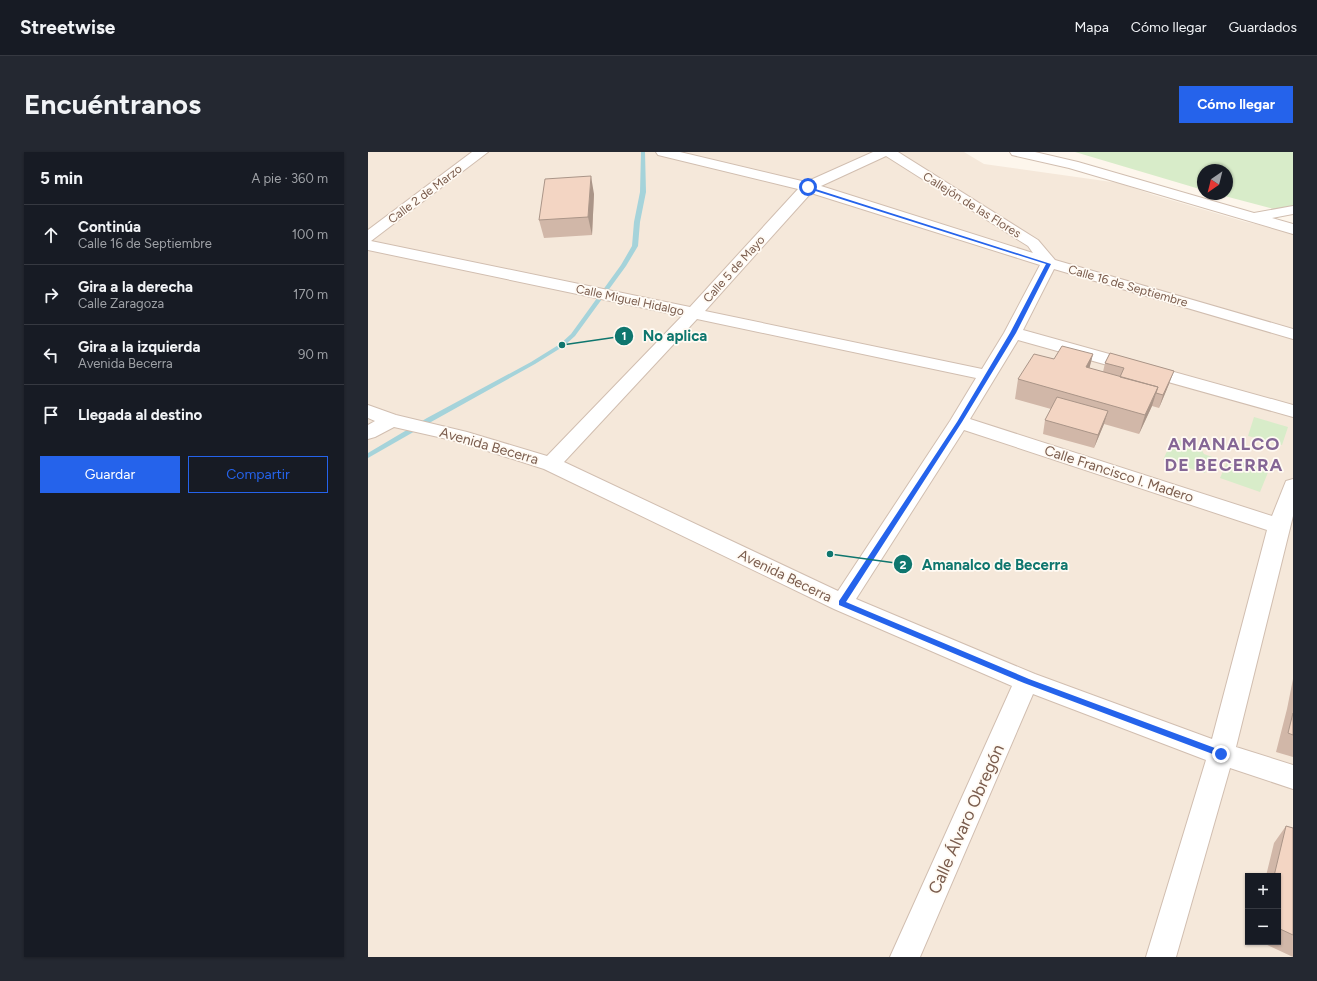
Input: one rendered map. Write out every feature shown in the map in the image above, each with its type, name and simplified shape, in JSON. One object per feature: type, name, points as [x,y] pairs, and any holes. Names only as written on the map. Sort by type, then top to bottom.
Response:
[{"type":"street","name":"Calle 2 de Marzo","points":[[368,236],[481,152]]},
{"type":"street","name":"Calle 16 de Septiembre","points":[[663,152],[808,187],[1049,264],[1293,334]]},
{"type":"street","name":"Calle 5 de Mayo","points":[[551,464],[694,313],[808,187],[884,152]]},
{"type":"street","name":"Callejón de las Flores","points":[[889,152],[1033,243],[1049,264]]},
{"type":"street","points":[[1017,152],[1073,165],[1293,229]]},
{"type":"street","points":[[1060,152],[1073,165]]},
{"type":"street","points":[[1255,218],[1293,210]]},
{"type":"street","name":"Calle Miguel Hidalgo","points":[[368,245],[987,375]]},
{"type":"street","points":[[842,603],[959,422],[1013,333],[1049,264]]},
{"type":"street","points":[[1013,333],[1293,410]]},
{"type":"street","name":"Avenida Becerra","points":[[368,411],[391,420],[460,436],[551,464],[842,603],[1026,681],[1221,754],[1293,777]]},
{"type":"street","points":[[368,433],[391,420]]},
{"type":"street","name":"Calle Francisco I. Madero","points":[[959,422],[1282,542]]},
{"type":"street","points":[[1161,957],[1282,542],[1293,486]]},
{"type":"street","name":"Calle Álvaro Obregón","points":[[905,957],[1026,681]]},
{"type":"shaded area","name":"AMANALCO DE BECERRA","points":[[368,152],[964,152],[984,164],[1119,183],[1246,222],[1293,232],[1293,957],[368,957]]},
{"type":"green space","points":[[1075,152],[1293,152],[1293,214],[1233,198],[1233,164],[1197,164],[1197,188]]},
{"type":"green space","points":[[1254,417],[1288,427],[1282,445],[1248,436]]},
{"type":"green space","points":[[1173,438],[1200,447],[1204,454],[1212,457],[1205,473],[1163,460]]},
{"type":"green space","points":[[1240,461],[1269,470],[1260,492],[1220,478],[1227,462]]},
{"type":"building","points":[[591,176],[588,217],[539,220],[545,179]]},
{"type":"building","points":[[1062,346],[1093,354],[1086,367],[1158,387],[1145,415],[1018,379],[1034,354],[1054,359]]},
{"type":"building","points":[[1110,353],[1174,371],[1163,395],[1156,393],[1158,387],[1120,377],[1124,368],[1105,363]]},
{"type":"building","points":[[1057,397],[1108,411],[1098,435],[1045,420]]},
{"type":"building","points":[[1293,713],[1293,735],[1288,733]]},
{"type":"building","points":[[1286,826],[1293,828],[1293,935],[1281,929],[1281,873],[1275,873]]},
{"type":"waterway","points":[[368,456],[429,420],[533,363],[562,345],[573,335],[624,265],[635,246],[637,222],[643,192],[643,152]]},
{"type":"place","name":"No aplica","points":[[562,345]]},
{"type":"place","name":"Amanalco de Becerra","points":[[830,554]]},
{"type":"district","name":"AMANALCO DE BECERRA","points":[[1224,454]]},
{"type":"route","points":[[808,187],[1049,264],[1013,333],[959,422],[842,603],[1026,681],[1221,754]]}]
